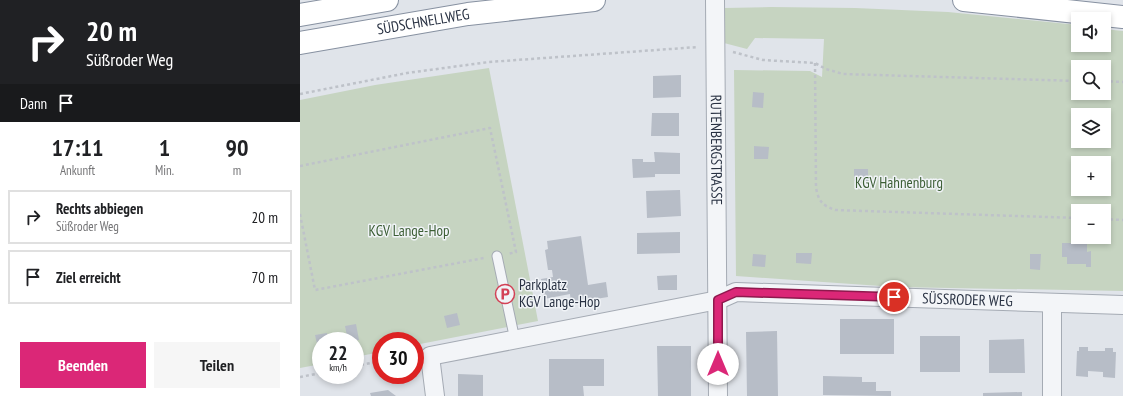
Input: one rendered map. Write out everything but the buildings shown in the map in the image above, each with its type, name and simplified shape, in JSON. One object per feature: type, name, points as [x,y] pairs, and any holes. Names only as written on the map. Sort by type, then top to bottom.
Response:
[{"type":"highway","name":"SÜDSCHNELLWEG","points":[[300,15],[387,0]]},
{"type":"highway","name":"SÜDSCHNELLWEG","points":[[300,43],[468,14],[594,0]]},
{"type":"highway","points":[[964,0],[1123,17]]},
{"type":"street","name":"RUTENBERGSTRASSE","points":[[715,0],[718,396]]},
{"type":"street","name":"SÜSSRODER WEG","points":[[718,300],[736,292],[1123,305]]},
{"type":"street","points":[[435,396],[430,356],[718,300]]},
{"type":"street","points":[[1052,303],[1052,396]]},
{"type":"lane","points":[[497,256],[515,340]]},
{"type":"path","points":[[300,94],[407,73],[489,62],[681,48],[716,47],[764,60],[815,63],[826,69],[843,74],[1071,80]]},
{"type":"path","points":[[815,63],[816,188],[818,198],[825,206],[835,210],[1071,218]]},
{"type":"path","points":[[1111,81],[1123,82]]},
{"type":"path","points":[[300,166],[490,128],[516,252],[315,290],[300,214]]},
{"type":"path","points":[[1111,219],[1123,220]]},
{"type":"path","points":[[300,377],[312,375]]},
{"type":"green space","name":"KGV Hahnenburg","points":[[725,8],[855,8],[948,12],[1071,24],[1071,52],[1111,52],[1111,30],[1123,31],[1123,291],[895,287],[736,276],[734,70],[810,71],[822,77],[824,39],[755,38],[747,49],[724,43]]},
{"type":"green space","name":"KGV Lange-Hop","points":[[489,68],[538,321],[424,343],[424,332],[372,332],[372,354],[364,355],[364,332],[312,332],[312,366],[300,368],[300,100],[375,85]]},
{"type":"place","name":"Parkplatz KGV Lange-Hop","points":[[505,294]]},
{"type":"route","points":[[718,364],[718,300],[736,292],[894,297]]}]
